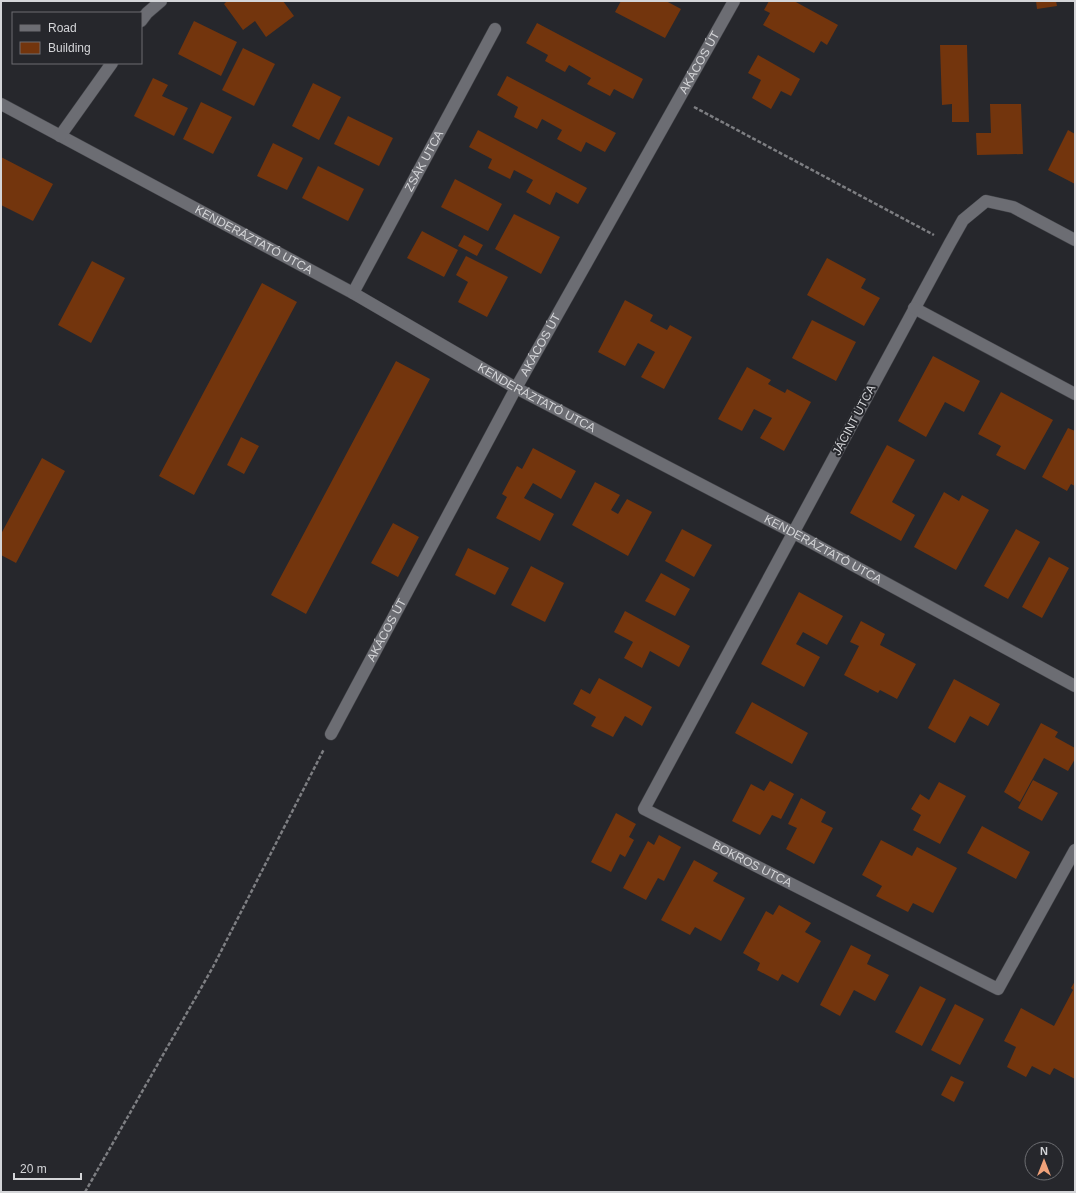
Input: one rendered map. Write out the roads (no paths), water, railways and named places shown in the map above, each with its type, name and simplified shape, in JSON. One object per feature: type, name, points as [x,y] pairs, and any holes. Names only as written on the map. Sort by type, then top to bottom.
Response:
[{"type":"street","points":[[142,20],[147,13],[161,1]]},
{"type":"street","name":"AKÁCOS ÚT","points":[[331,734],[516,388],[734,1]]},
{"type":"street","name":"ZSÁK UTCA","points":[[353,293],[495,29]]},
{"type":"street","points":[[60,136],[111,64]]},
{"type":"street","name":"KENDERÁZTATÓ UTCA","points":[[1,104],[353,293],[516,388],[794,533],[1075,686]]},
{"type":"street","name":"JÁCINT UTCA","points":[[794,533],[914,308],[963,220],[986,200],[1013,206],[1075,240]]},
{"type":"street","points":[[914,308],[1075,394]]},
{"type":"street","name":"BOKROS UTCA","points":[[794,533],[644,809],[998,989],[1075,850]]}]
